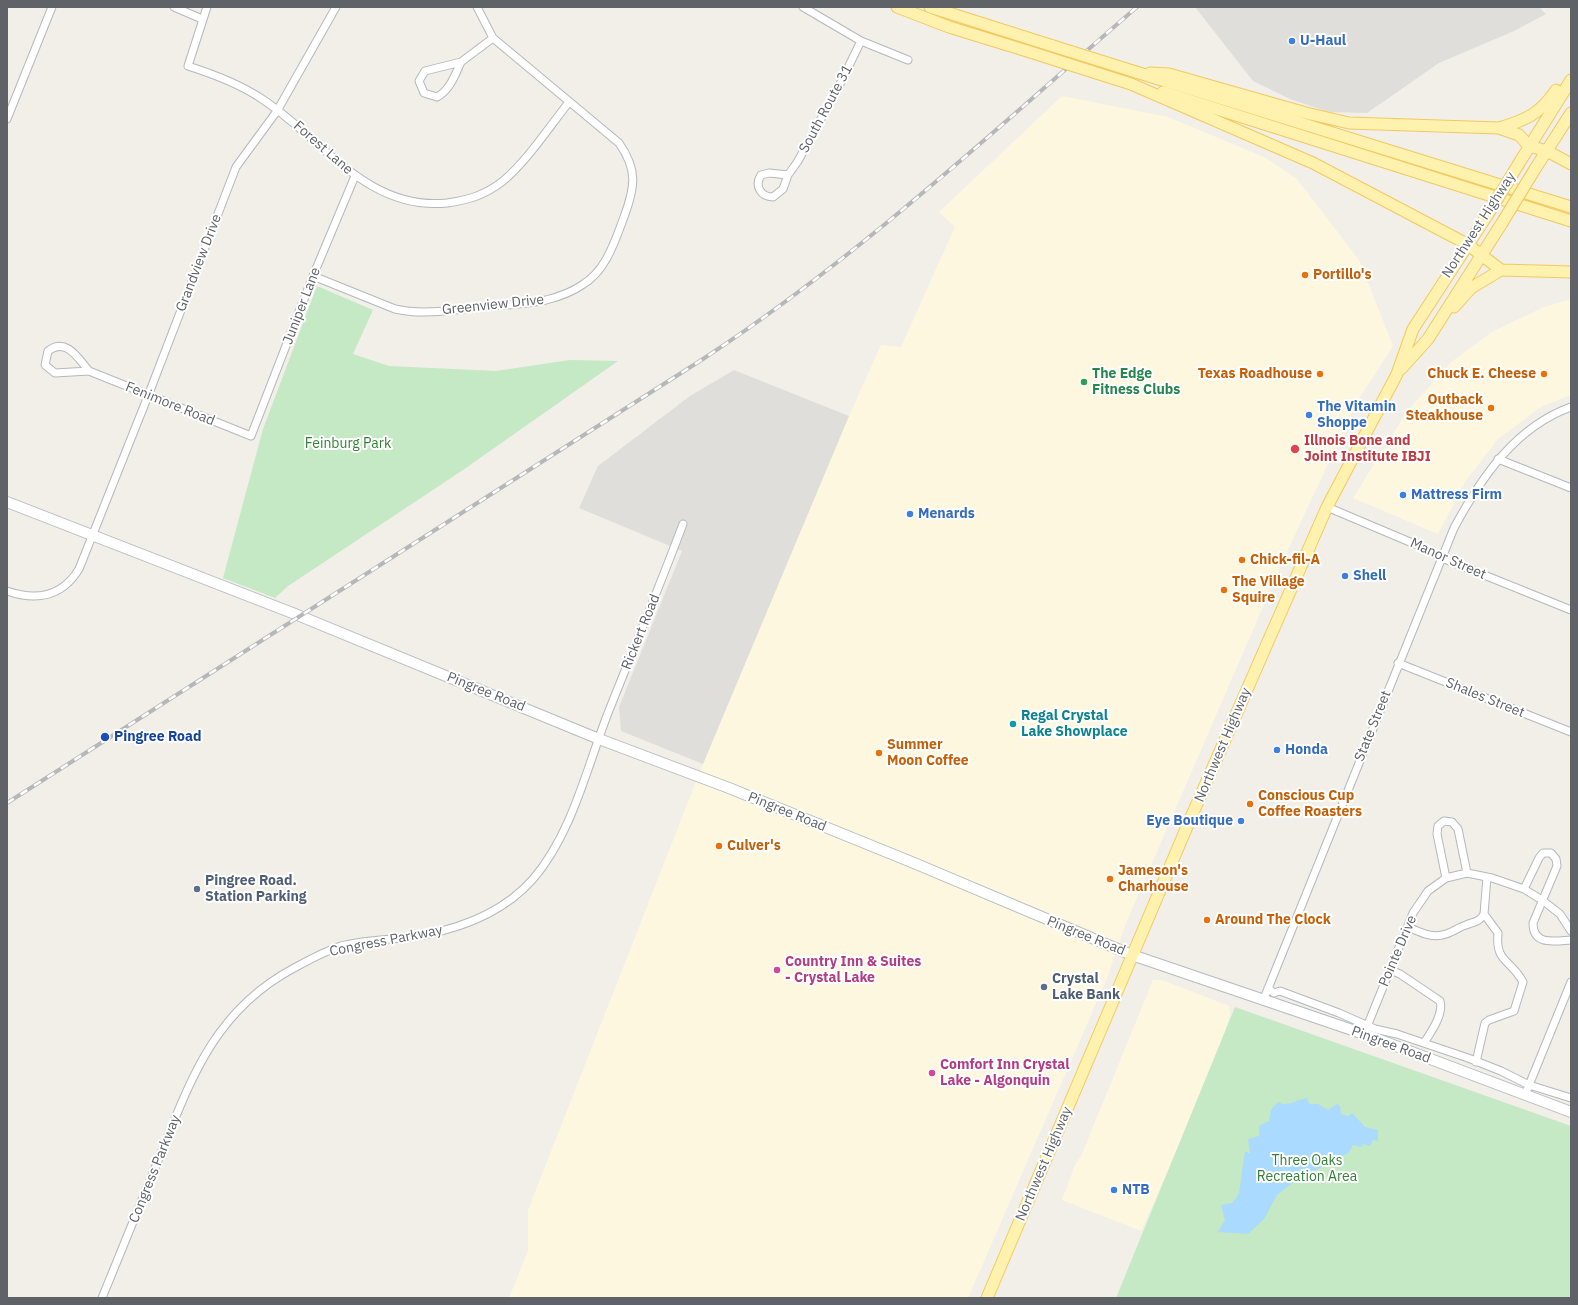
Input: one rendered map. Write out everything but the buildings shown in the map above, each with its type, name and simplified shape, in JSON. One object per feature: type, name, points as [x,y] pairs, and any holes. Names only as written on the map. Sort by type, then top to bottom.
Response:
[{"type":"main road","points":[[896,7],[949,27],[1132,84],[1164,92],[1571,221]]},
{"type":"main road","points":[[930,7],[1571,207]]},
{"type":"main road","points":[[1136,72],[1169,74],[1306,114],[1349,123],[1499,128],[1519,135],[1529,146],[1547,151],[1571,164]]},
{"type":"main road","points":[[1499,128],[1522,121],[1536,114],[1548,103],[1560,85],[1571,74]]},
{"type":"main road","name":"Northwest Highway","points":[[987,1298],[1132,955],[1326,506],[1397,374],[1412,329],[1488,214],[1571,80]]},
{"type":"main road","points":[[1132,84],[1302,158],[1467,244],[1501,270],[1571,272]]},
{"type":"main road","name":"Northwest Highway","points":[[1397,374],[1428,339],[1480,254],[1502,223],[1535,168],[1571,113]]},
{"type":"main road","points":[[1428,339],[1471,288],[1501,270]]},
{"type":"street","points":[[7,119],[52,7]]},
{"type":"street","points":[[174,7],[202,19],[207,7]]},
{"type":"street","name":"Grandview Drive","points":[[7,591],[24,596],[36,597],[49,594],[65,586],[79,569],[148,396],[236,167],[277,111],[336,7]]},
{"type":"street","name":"Greenview Drive","points":[[313,276],[360,296],[409,312],[441,311],[545,300],[583,285],[598,271],[610,254],[634,183],[628,156],[619,143],[493,38],[478,7]]},
{"type":"street","points":[[803,7],[861,41],[908,60]]},
{"type":"street","name":"Forest Lane","points":[[202,19],[188,66],[246,89],[295,123],[333,159],[355,176],[385,192],[411,200],[438,204],[469,200],[503,181],[520,164],[569,102]]},
{"type":"street","points":[[461,62],[449,87],[443,93],[437,96],[424,93],[419,82],[425,71],[461,62],[493,38]]},
{"type":"street","name":"South Route 31","points":[[788,174],[770,173],[761,175],[758,182],[760,190],[766,196],[778,195],[783,189],[788,174],[798,161],[861,41]]},
{"type":"street","name":"Juniper Lane","points":[[251,436],[313,276],[355,176]]},
{"type":"street","name":"Fenimore Road","points":[[90,371],[55,373],[45,365],[48,351],[58,345],[65,346],[75,354],[90,371],[148,396],[251,436]]},
{"type":"street","name":"State Street","points":[[1263,1000],[1398,663],[1454,528],[1467,502],[1498,459],[1521,436],[1546,418],[1571,407]]},
{"type":"street","points":[[1498,459],[1571,488]]},
{"type":"street","name":"Pingree Road","points":[[7,502],[295,614],[599,739],[729,788],[900,857],[1132,955],[1263,1000],[1366,1030],[1525,1096],[1571,1112]]},
{"type":"street","name":"Manor Street","points":[[1326,506],[1442,558],[1571,610]]},
{"type":"street","name":"Rickert Road","points":[[599,739],[683,524]]},
{"type":"street","name":"Shales Street","points":[[1398,663],[1571,732]]},
{"type":"street","name":"Congress Parkway","points":[[102,1298],[188,1089],[201,1061],[227,1020],[260,988],[283,973],[322,954],[340,947],[424,935],[466,924],[491,912],[514,897],[533,879],[549,858],[573,809],[599,739]]},
{"type":"street","points":[[1446,878],[1437,834],[1438,826],[1444,821],[1452,822],[1458,829],[1467,873]]},
{"type":"street","points":[[1524,889],[1539,858],[1544,853],[1551,853],[1556,859],[1556,866],[1533,923],[1533,932],[1538,939],[1548,941],[1571,940]]},
{"type":"street","name":"Pointe Drive","points":[[1366,1030],[1413,912],[1428,891],[1446,878],[1467,873],[1487,877],[1524,889],[1542,900],[1560,914],[1571,931]]},
{"type":"street","points":[[1408,926],[1430,936],[1436,936],[1446,934],[1482,919],[1484,914],[1487,877]]},
{"type":"street","points":[[1476,1062],[1485,1023],[1489,1020],[1514,1011],[1523,982],[1515,970],[1505,962],[1499,953],[1497,945],[1498,932],[1484,914]]},
{"type":"street","points":[[1390,970],[1400,974],[1440,1001],[1442,1007],[1440,1014],[1424,1043]]},
{"type":"street","points":[[1525,1096],[1571,982]]},
{"type":"street","points":[[1268,988],[1274,993],[1280,991],[1340,1013],[1366,1030],[1424,1043],[1476,1062],[1530,1085],[1571,1098]]},
{"type":"shaded area","points":[[1195,7],[1539,7],[1546,14],[1514,31],[1439,63],[1367,113],[1329,112],[1290,99],[1253,81]]},
{"type":"shaded area","points":[[1062,96],[1168,117],[1266,158],[1297,179],[1359,260],[1393,346],[1357,402],[1285,556],[1126,923],[1107,978],[968,1298],[509,1298],[528,1251],[528,1210],[703,764],[849,416],[881,345],[901,347],[955,227],[939,212]]},
{"type":"shaded area","points":[[1571,299],[1571,395],[1542,406],[1498,439],[1467,479],[1438,534],[1353,498],[1406,413],[1450,363],[1492,332],[1544,307]]},
{"type":"shaded area","points":[[734,370],[849,416],[703,764],[621,731],[619,707],[682,551],[579,508],[598,466],[690,396]]},
{"type":"shaded area","points":[[1153,980],[1162,980],[1229,1006],[1230,1015],[1223,1037],[1181,1141],[1141,1231],[1062,1200],[1075,1165],[1082,1154]]},
{"type":"green space","name":"Feinburg Park","points":[[317,286],[373,310],[353,354],[389,366],[496,371],[570,360],[618,361],[463,470],[288,586],[275,598],[223,578],[263,429]]},
{"type":"green space","name":"Three Oaks Recreation Area","points":[[1235,1007],[1571,1126],[1571,1298],[1116,1298]]},
{"type":"water","points":[[1307,1098],[1309,1104],[1318,1104],[1328,1110],[1337,1104],[1340,1106],[1341,1114],[1348,1116],[1352,1113],[1365,1127],[1378,1130],[1378,1141],[1373,1140],[1370,1146],[1363,1144],[1361,1147],[1353,1145],[1348,1153],[1295,1181],[1277,1195],[1264,1219],[1248,1234],[1218,1232],[1225,1220],[1221,1205],[1232,1203],[1239,1194],[1245,1151],[1250,1154],[1248,1139],[1259,1136],[1259,1126],[1269,1121],[1271,1110],[1278,1102],[1282,1104],[1289,1104]]},
{"type":"railway","points":[[7,803],[703,359],[761,320],[872,235],[979,145],[1137,7]]},
{"type":"place","name":"U-Haul","points":[[1292,41]]},
{"type":"place","name":"Portillo's","points":[[1305,275]]},
{"type":"place","name":"Texas Roadhouse","points":[[1320,374]]},
{"type":"place","name":"Chuck E. Cheese","points":[[1544,374]]},
{"type":"place","name":"The Edge Fitness Clubs","points":[[1084,382]]},
{"type":"place","name":"Outback Steakhouse","points":[[1491,408]]},
{"type":"place","name":"The Vitamin Shoppe","points":[[1309,415]]},
{"type":"place","name":"Illnois Bone and Joint Institute IBJI","points":[[1295,449]]},
{"type":"place","name":"Mattress Firm","points":[[1403,495]]},
{"type":"place","name":"Menards","points":[[910,514]]},
{"type":"place","name":"Chick-fil-A","points":[[1242,560]]},
{"type":"place","name":"Shell","points":[[1345,576]]},
{"type":"place","name":"The Village Squire","points":[[1224,590]]},
{"type":"place","name":"Regal Crystal Lake Showplace","points":[[1013,724]]},
{"type":"place","name":"Pingree Road","points":[[105,737]]},
{"type":"place","name":"Honda","points":[[1277,750]]},
{"type":"place","name":"Summer Moon Coffee","points":[[879,753]]},
{"type":"place","name":"Conscious Cup Coffee Roasters","points":[[1250,804]]},
{"type":"place","name":"Eye Boutique","points":[[1241,821]]},
{"type":"place","name":"Culver's","points":[[719,846]]},
{"type":"place","name":"Jameson's Charhouse","points":[[1110,879]]},
{"type":"place","name":"Pingree Road. Station Parking","points":[[197,889]]},
{"type":"place","name":"Around The Clock","points":[[1207,920]]},
{"type":"place","name":"Country Inn & Suites - Crystal Lake","points":[[777,970]]},
{"type":"place","name":"Crystal Lake Bank","points":[[1044,987]]},
{"type":"place","name":"Comfort Inn Crystal Lake - Algonquin","points":[[932,1073]]},
{"type":"place","name":"NTB","points":[[1114,1190]]}]
